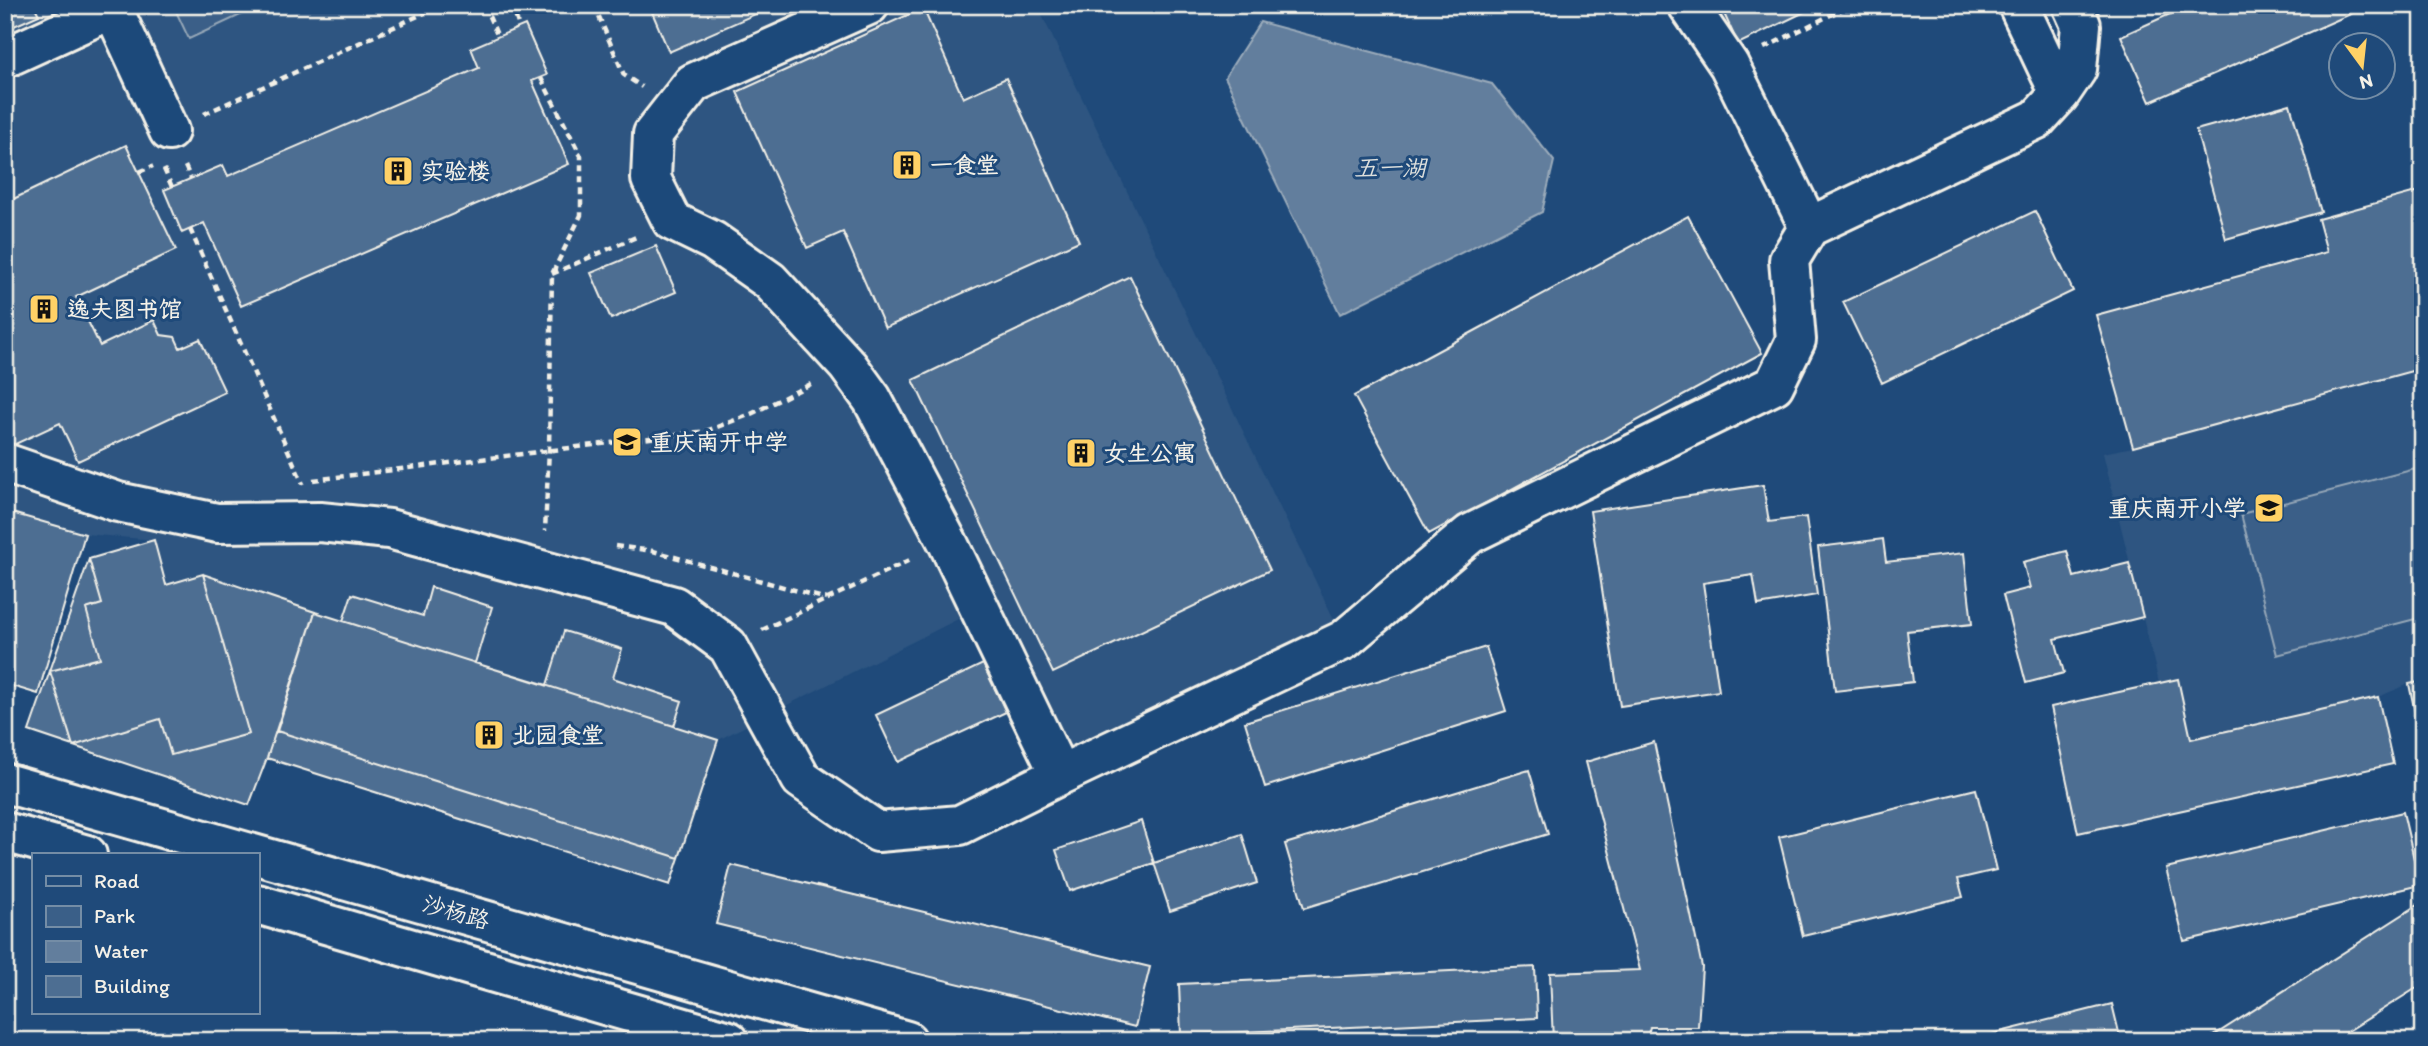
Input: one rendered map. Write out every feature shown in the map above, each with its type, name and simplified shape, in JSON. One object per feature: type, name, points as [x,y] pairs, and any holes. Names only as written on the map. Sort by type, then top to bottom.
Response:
[{"type":"street","points":[[869,5],[693,83],[653,134],[651,179],[672,221],[713,241],[770,281],[848,366],[872,399],[948,542],[1060,775]]},
{"type":"street","points":[[1688,5],[1729,65],[1809,227]]},
{"type":"street","points":[[2018,5],[2060,94]]},
{"type":"street","points":[[5,463],[118,502],[218,523],[320,522],[389,529],[674,606],[728,646],[802,779],[878,832],[960,825],[1344,640],[1470,534],[1774,385],[1796,340],[1789,260],[1809,227],[2037,119],[2060,94],[2077,69],[2081,25],[2072,5]]},
{"type":"street","points":[[5,58],[111,7],[169,131]]},
{"type":"street","name":"沙杨路","points":[[5,783],[250,853]]},
{"type":"street","points":[[5,832],[80,853]]},
{"type":"street","name":"沙杨路","points":[[259,856],[907,1041]]},
{"type":"street","name":"沙杨路","points":[[259,905],[729,1041]]},
{"type":"path","points":[[169,131],[442,5]]},
{"type":"path","points":[[484,5],[498,37]]},
{"type":"path","points":[[512,5],[519,27]]},
{"type":"path","points":[[594,5],[624,75]]},
{"type":"path","points":[[1729,65],[1851,5]]},
{"type":"path","points":[[541,78],[581,156],[581,215],[552,274],[549,449],[542,570]]},
{"type":"path","points":[[139,172],[161,162],[172,187]]},
{"type":"path","points":[[552,274],[672,221]]},
{"type":"path","points":[[190,229],[320,522]]},
{"type":"path","points":[[289,483],[706,430],[751,414],[848,366]]},
{"type":"path","points":[[728,646],[948,542]]},
{"type":"path","points":[[612,546],[653,551],[827,599]]},
{"type":"shaded area","name":"重庆南开中学","points":[[5,5],[1037,5],[1344,640],[1060,775],[980,608],[718,740],[670,885],[267,758],[315,612],[203,574],[166,585],[154,540],[85,534],[5,511]]},
{"type":"shaded area","name":"重庆南开小学","points":[[2423,190],[2423,681],[2378,697],[2191,739],[2177,679],[2159,683],[2103,453],[2133,447],[2096,315],[2327,252],[2318,219]]},
{"type":"green space","points":[[173,5],[262,5],[189,39]]},
{"type":"green space","points":[[2423,467],[2423,617],[2277,655],[2241,514]]},
{"type":"water","name":"五一湖","points":[[1260,22],[1492,84],[1554,161],[1542,212],[1340,314],[1225,77]]},
{"type":"building","points":[[5,5],[34,5],[39,15],[5,30]]},
{"type":"building","points":[[649,5],[776,5],[669,52]]},
{"type":"building","points":[[1720,5],[1819,5],[1738,44]]},
{"type":"building","points":[[2190,5],[2371,5],[2150,102],[2121,36]]},
{"type":"building","name":"一食堂","points":[[923,8],[963,98],[1006,78],[1079,241],[885,328],[843,232],[807,248],[737,92]]},
{"type":"building","name":"实验楼","points":[[525,25],[547,75],[532,81],[569,164],[241,306],[204,223],[182,233],[164,190],[223,165],[228,176],[479,68],[471,48]]},
{"type":"building","points":[[2290,104],[2321,212],[2226,239],[2196,130]]},
{"type":"building","name":"逸夫图书馆","points":[[126,145],[176,250],[76,297],[100,346],[154,320],[161,335],[175,337],[180,348],[200,339],[225,392],[78,461],[60,423],[9,447],[5,439],[5,366],[9,364],[5,356],[5,203]]},
{"type":"building","points":[[2423,190],[2423,368],[2133,447],[2096,315],[2327,252],[2318,219]]},
{"type":"building","points":[[2035,211],[2073,291],[1882,383],[1843,302]]},
{"type":"building","points":[[1688,216],[1762,353],[1429,534],[1354,396]]},
{"type":"building","points":[[656,246],[676,292],[611,319],[591,273]]},
{"type":"building","name":"女生公寓","points":[[1130,276],[1270,570],[1053,673],[913,380]]},
{"type":"building","points":[[1763,485],[1769,522],[1806,517],[1817,595],[1758,605],[1753,575],[1703,583],[1719,691],[1620,706],[1590,511]]},
{"type":"building","points":[[5,511],[85,534],[38,694],[5,684],[5,606],[8,597],[5,596]]},
{"type":"building","points":[[1883,539],[1886,562],[1964,553],[1972,624],[1907,631],[1913,682],[1835,691],[1818,547]]},
{"type":"building","points":[[154,540],[166,585],[203,574],[249,734],[171,755],[160,719],[73,746],[50,671],[100,658],[86,609],[102,604],[89,559]]},
{"type":"building","points":[[154,540],[166,585],[203,574],[315,612],[249,805],[29,731],[89,559]]},
{"type":"building","points":[[2067,551],[2074,577],[2129,563],[2143,617],[2055,639],[2064,673],[2026,683],[2003,595],[2030,588],[2023,562]]},
{"type":"building","name":"北园食堂","points":[[431,587],[492,607],[475,663],[547,685],[564,631],[622,649],[613,678],[682,701],[674,726],[718,740],[670,885],[267,758],[315,612],[343,621],[352,594],[423,616]]},
{"type":"building","name":"北园食堂","points":[[315,612],[718,740],[679,858],[277,731]]},
{"type":"building","points":[[1486,647],[1506,711],[1265,787],[1245,722]]},
{"type":"building","points":[[983,664],[1006,712],[898,762],[876,715]]},
{"type":"building","points":[[2178,679],[2191,739],[2378,697],[2393,764],[2078,833],[2051,707]]},
{"type":"building","points":[[2423,681],[2423,750],[2409,684]]},
{"type":"building","points":[[1654,742],[1702,967],[1698,1027],[1650,1027],[1646,1041],[1553,1041],[1550,973],[1640,970],[1586,762]]},
{"type":"building","points":[[1529,770],[1548,834],[1304,908],[1285,844]]},
{"type":"building","points":[[1976,789],[1996,870],[1958,879],[1963,897],[1803,936],[1779,837]]},
{"type":"building","points":[[2403,812],[2420,885],[2184,941],[2166,868]]},
{"type":"building","points":[[1141,821],[1154,863],[1070,891],[1056,850]]},
{"type":"building","points":[[1242,834],[1257,883],[1170,911],[1154,863]]},
{"type":"building","points":[[731,865],[1150,967],[1135,1027],[716,924]]},
{"type":"building","points":[[2421,903],[2423,984],[2332,1041],[2212,1041],[2210,1038]]},
{"type":"building","points":[[1535,967],[1537,1018],[1181,1035],[1179,984]]},
{"type":"building","points":[[2112,1004],[2121,1041],[1964,1041]]},
{"type":"place","name":"一食堂","points":[[907,165]]},
{"type":"place","name":"实验楼","points":[[398,171]]},
{"type":"place","name":"逸夫图书馆","points":[[44,309]]},
{"type":"place","name":"重庆南开中学","points":[[627,442]]},
{"type":"place","name":"女生公寓","points":[[1081,453]]},
{"type":"place","name":"重庆南开小学","points":[[2269,508]]},
{"type":"place","name":"北园食堂","points":[[489,735]]}]
